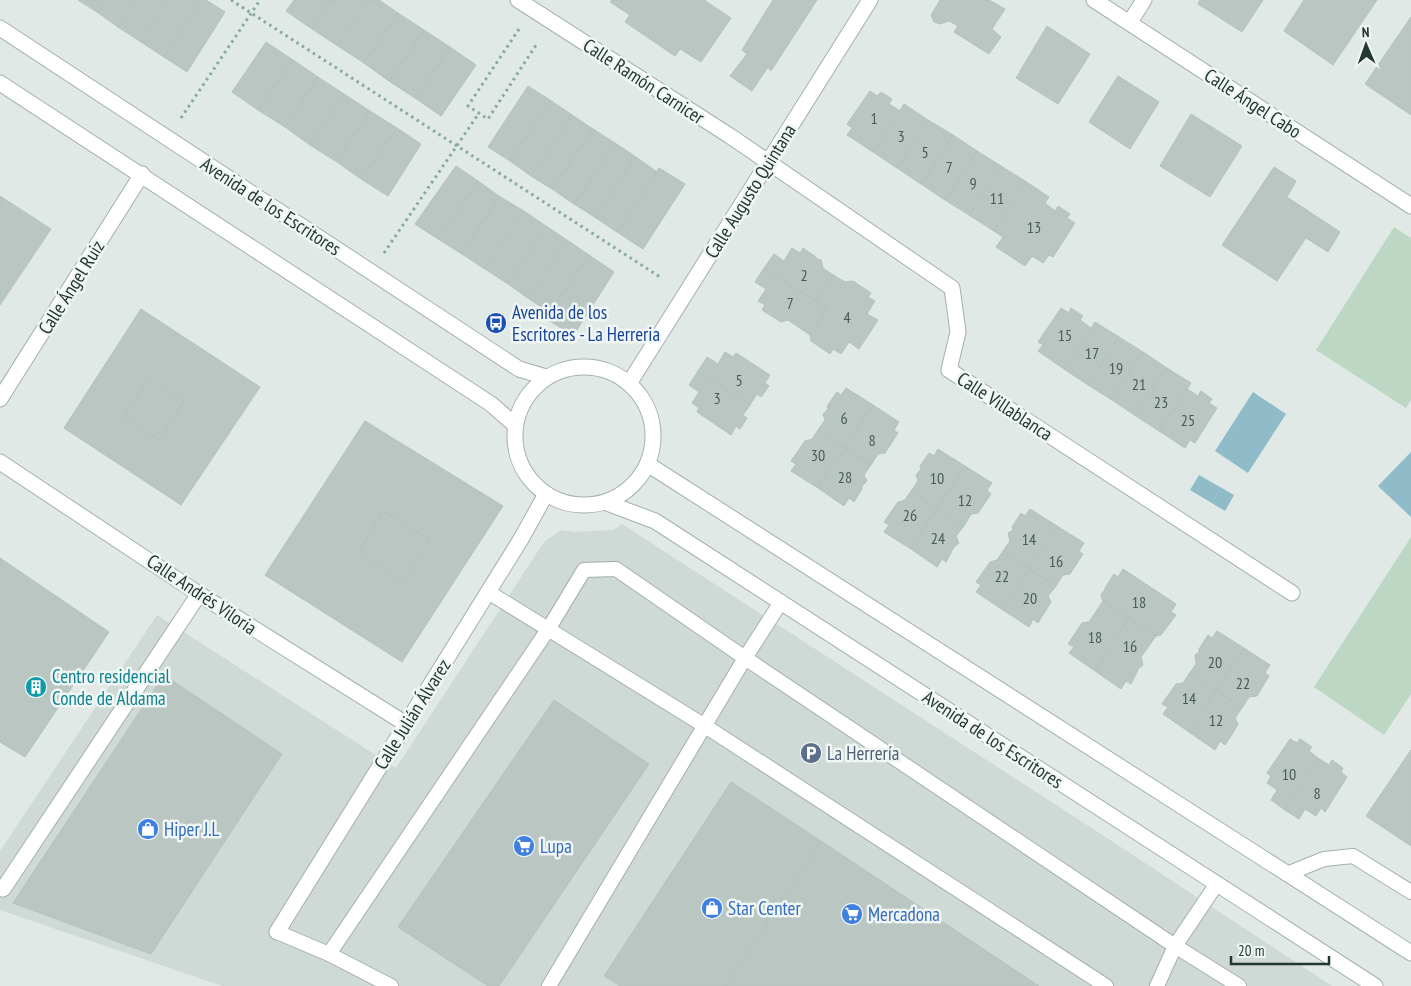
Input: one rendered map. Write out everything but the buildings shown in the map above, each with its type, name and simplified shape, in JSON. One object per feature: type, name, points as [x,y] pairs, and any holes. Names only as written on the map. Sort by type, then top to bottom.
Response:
[{"type":"street","name":"Calle Ramón Carnicer","points":[[518,0],[769,162]]},
{"type":"street","name":"Calle Augusto Quintana","points":[[630,382],[870,0]]},
{"type":"street","name":"Calle Ángel Cabo","points":[[1094,0],[1411,206]]},
{"type":"street","points":[[1130,22],[1144,0]]},
{"type":"street","name":"Avenida de los Escritores","points":[[0,28],[519,369],[546,377]]},
{"type":"street","points":[[0,83],[142,174],[491,404],[515,425]]},
{"type":"street","name":"Calle Villablanca","points":[[769,162],[952,288],[958,332],[950,370],[1292,593]]},
{"type":"street","name":"Calle Ángel Ruiz","points":[[0,399],[142,174]]},
{"type":"street","points":[[574,366],[603,368],[630,382],[644,399],[653,420],[654,443],[649,465],[632,488],[607,503],[576,505],[546,494],[526,476],[516,452],[515,425],[525,398],[546,377],[574,366]]},
{"type":"street","name":"Calle Andrés Viloria","points":[[0,462],[199,594],[406,724]]},
{"type":"street","points":[[649,465],[1411,953]]},
{"type":"street","name":"Calle Julián Álvarez","points":[[277,932],[488,592],[546,494]]},
{"type":"street","name":"Avenida de los Escritores","points":[[607,503],[654,521],[1374,986]]},
{"type":"street","points":[[3,889],[199,594]]},
{"type":"lane","points":[[329,954],[549,628],[584,570],[616,569],[745,658],[1175,946],[1239,986]]},
{"type":"lane","points":[[488,592],[705,726],[1106,986]]},
{"type":"lane","points":[[549,986],[745,658],[781,602]]},
{"type":"lane","points":[[1287,874],[1324,859],[1353,856],[1411,892]]},
{"type":"lane","points":[[1157,986],[1175,946],[1216,885]]},
{"type":"lane","points":[[277,932],[329,954],[391,986]]},
{"type":"path","points":[[231,0],[660,277]]},
{"type":"path","points":[[180,120],[260,0]]},
{"type":"path","points":[[518,30],[468,106],[488,119],[538,42]]},
{"type":"path","points":[[384,253],[479,113]]},
{"type":"shaded area","points":[[622,524],[1332,986],[222,986],[0,910],[0,851],[157,615],[396,768],[544,542],[561,530],[574,532],[613,530]]},
{"type":"green space","points":[[1394,227],[1411,238],[1411,400],[1406,408],[1316,350]]},
{"type":"green space","points":[[1411,537],[1411,694],[1384,735],[1314,687]]},
{"type":"water","points":[[1253,392],[1286,414],[1248,473],[1215,451]]},
{"type":"water","points":[[1411,452],[1411,517],[1378,486]]},
{"type":"water","points":[[1199,475],[1234,495],[1225,511],[1190,490]]},
{"type":"place","name":"Avenida de los Escritores - La Herreria","points":[[496,323]]},
{"type":"place","name":"Centro residencial Conde de Aldama","points":[[36,687]]},
{"type":"place","name":"La Herrería","points":[[811,753]]},
{"type":"place","name":"Hiper J.L","points":[[148,829]]},
{"type":"place","name":"Lupa","points":[[524,846]]},
{"type":"place","name":"Star Center","points":[[712,908]]},
{"type":"place","name":"Mercadona","points":[[852,914]]}]
